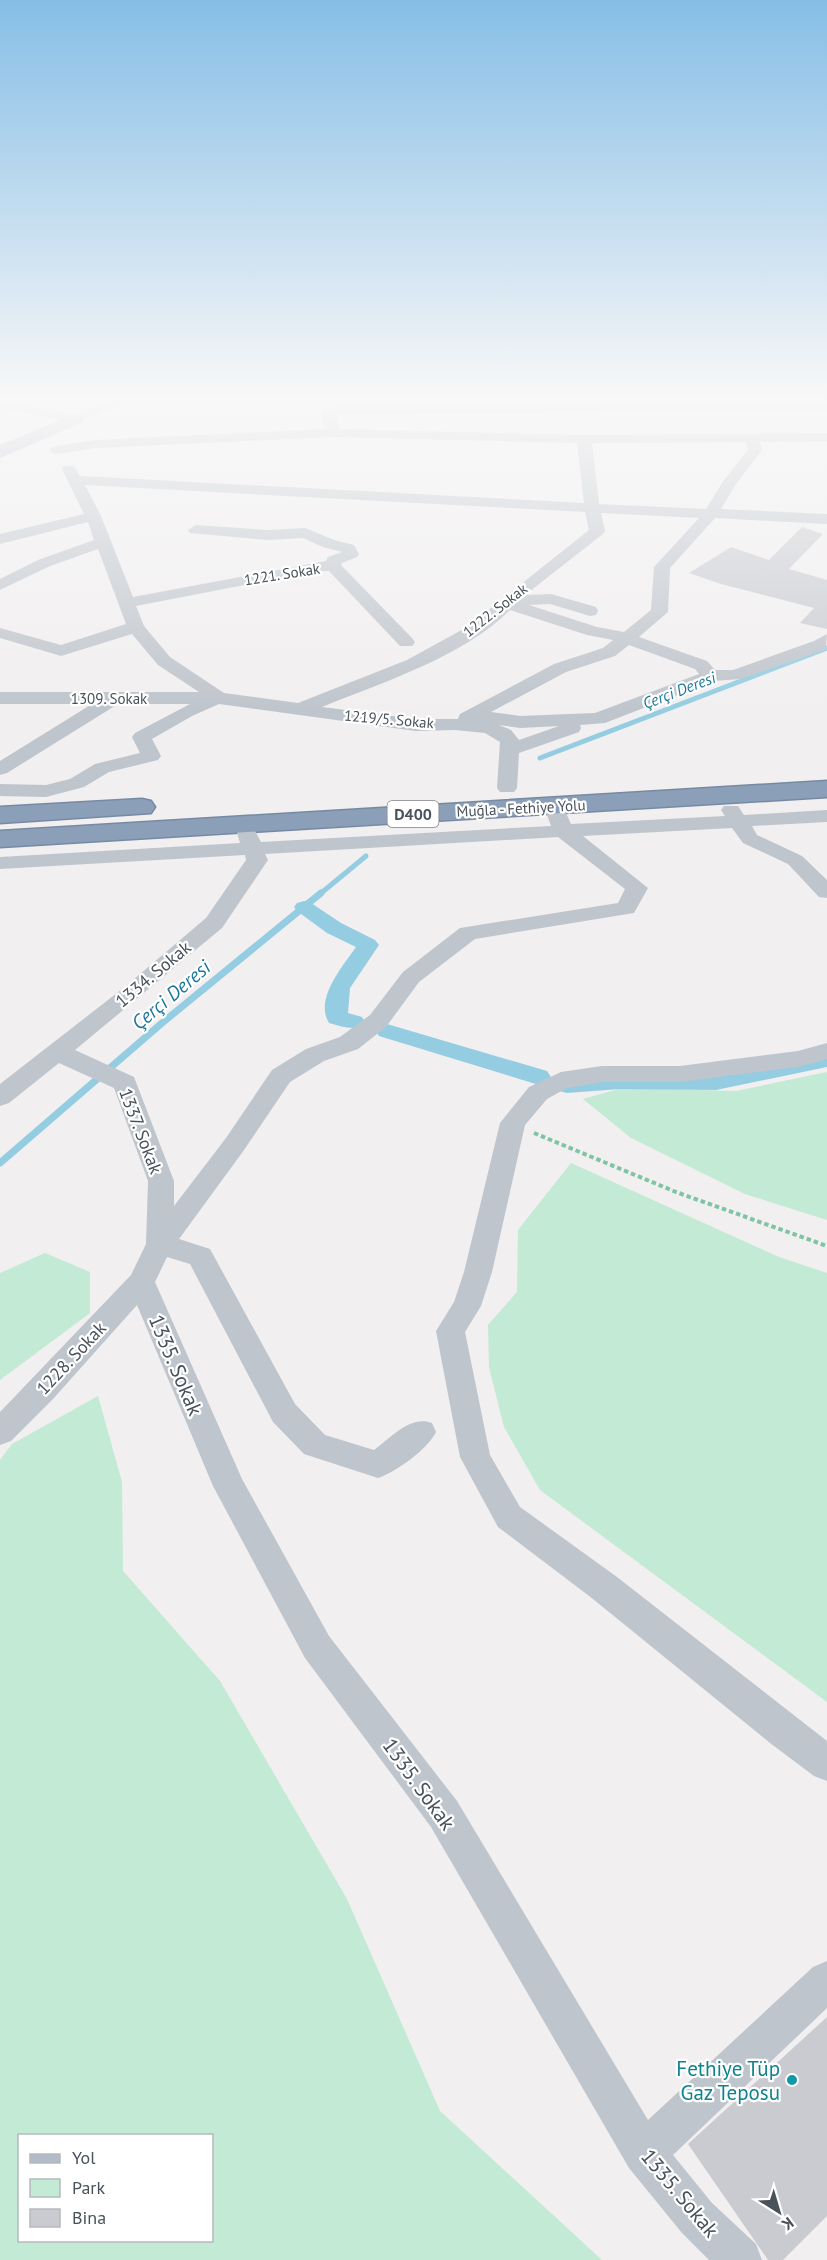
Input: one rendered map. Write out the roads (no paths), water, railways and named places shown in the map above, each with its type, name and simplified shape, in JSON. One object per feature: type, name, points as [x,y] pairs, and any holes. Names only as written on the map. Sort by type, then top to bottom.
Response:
[{"type":"highway","name":"Muğla - Fethiye Yolu","points":[[0,815],[827,770]]},
{"type":"highway","name":"Muğla - Fethiye Yolu","points":[[0,839],[827,789]]},
{"type":"street","points":[[86,501],[136,627],[164,661],[219,698]]},
{"type":"street","points":[[472,501],[827,519]]},
{"type":"street","name":"1222. Sokak","points":[[299,709],[413,664],[473,631],[597,531],[591,501]]},
{"type":"street","points":[[455,724],[560,668],[609,652],[659,612],[662,567],[710,515],[718,501]]},
{"type":"street","points":[[0,539],[93,516]]},
{"type":"street","points":[[196,530],[267,535],[312,535],[329,544],[348,548],[351,554],[334,560],[333,566]]},
{"type":"street","points":[[0,585],[44,563],[103,542]]},
{"type":"street","name":"1221. Sokak","points":[[127,603],[317,566],[333,566],[406,642]]},
{"type":"street","points":[[502,608],[532,598],[551,599],[590,611]]},
{"type":"street","points":[[502,608],[565,632]]},
{"type":"street","points":[[502,608],[627,638],[700,665],[710,676]]},
{"type":"street","points":[[0,633],[61,651],[136,627]]},
{"type":"street","points":[[507,788],[509,750],[710,676],[735,675],[820,645],[827,639]]},
{"type":"street","name":"1309. Sokak","points":[[0,698],[219,698]]},
{"type":"street","points":[[0,769],[114,698]]},
{"type":"street","points":[[0,790],[46,791],[77,783],[102,768],[151,756],[142,737],[184,712],[219,698]]},
{"type":"street","name":"1219/5. Sokak","points":[[219,698],[416,725],[455,724],[489,728],[504,734],[510,741],[509,750]]},
{"type":"street","points":[[477,713],[492,719],[520,722],[598,719]]},
{"type":"street","points":[[720,795],[750,838],[795,861],[827,892]]},
{"type":"street","points":[[421,1432],[378,1465],[315,1445],[284,1413],[200,1256],[160,1244],[235,1144],[280,1076],[315,1054],[349,1042],[378,1021],[411,977],[468,933],[626,908],[637,888],[563,831],[554,807]]},
{"type":"street","points":[[0,863],[827,816]]},
{"type":"street","name":"1334. Sokak","points":[[0,1097],[134,991],[214,923],[257,860],[243,823]]},
{"type":"street","points":[[827,1051],[798,1059],[680,1074],[602,1074],[561,1080],[538,1093],[513,1124],[478,1272],[467,1306],[450,1331],[475,1457],[508,1517],[605,1588],[783,1731],[827,1763]]},
{"type":"street","name":"1337. Sokak","points":[[57,1052],[125,1083],[161,1181],[160,1244],[141,1282]]},
{"type":"street","name":"1228. Sokak","points":[[0,1432],[141,1282]]},
{"type":"street","name":"1335. Sokak","points":[[141,1282],[229,1486],[317,1647],[444,1814],[644,2153],[697,2218],[740,2260]]},
{"type":"street","points":[[644,2153],[827,1981]]},
{"type":"waterway","name":"Çerçi Deresi","points":[[540,758],[827,648]]},
{"type":"waterway","name":"Çerçi Deresi","points":[[320,894],[366,856]]},
{"type":"waterway","name":"Çerçi Deresi","points":[[0,1163],[162,1023],[321,893]]},
{"type":"waterway","points":[[304,907],[334,928],[368,945],[339,988],[337,1018],[354,1022]]},
{"type":"waterway","points":[[387,1031],[539,1077]]},
{"type":"waterway","points":[[567,1085],[620,1081],[716,1082],[827,1059]]},
{"type":"place","name":"Fethiye Tüp Gaz Teposu","points":[[792,2080]]}]
